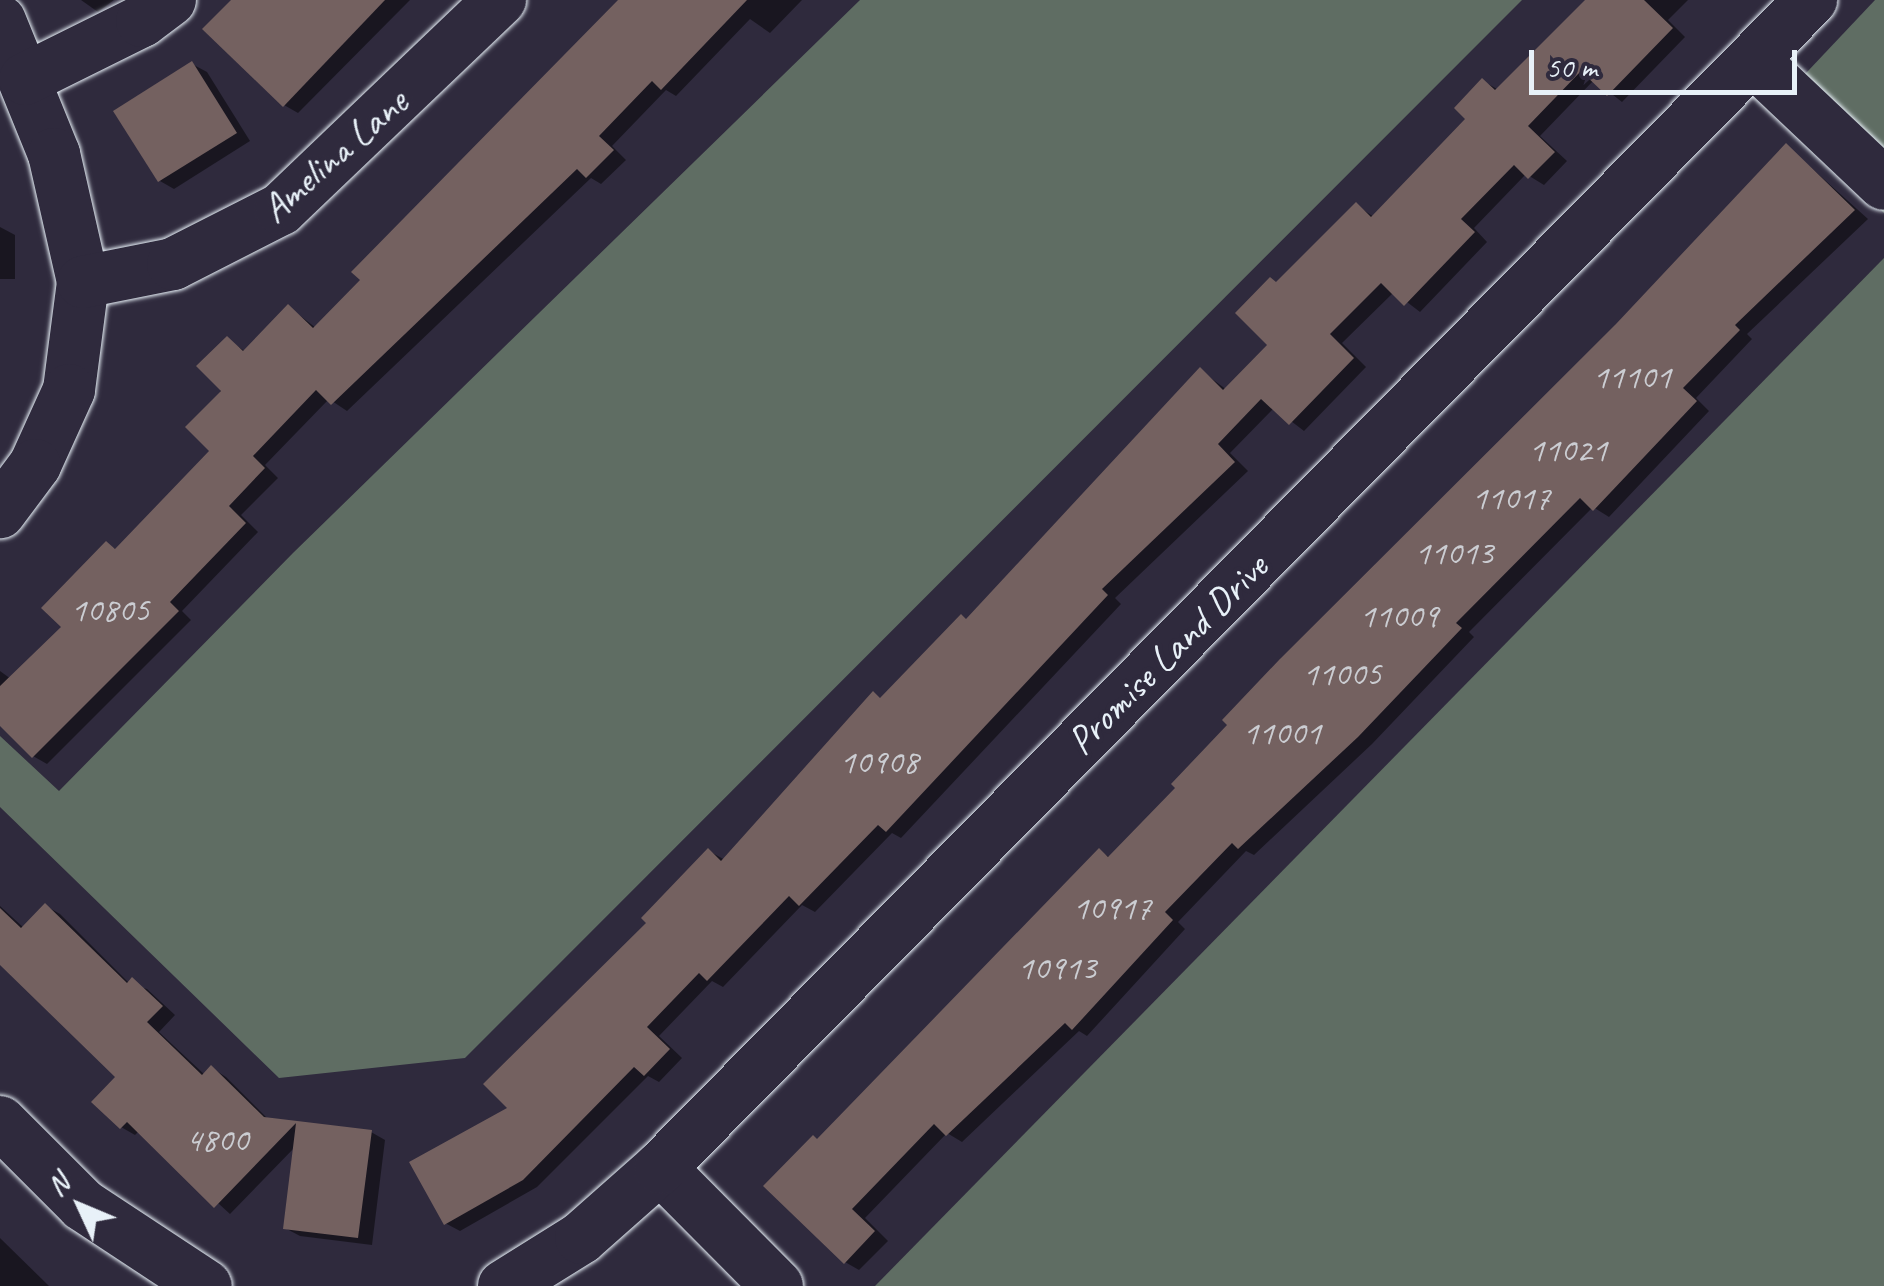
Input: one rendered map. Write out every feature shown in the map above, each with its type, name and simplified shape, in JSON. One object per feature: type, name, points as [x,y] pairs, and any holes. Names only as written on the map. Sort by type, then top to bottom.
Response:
[{"type":"street","points":[[25,79],[142,22],[170,0]]},
{"type":"street","name":"Amelina Lane","points":[[83,282],[173,264],[281,209],[500,0]]},
{"type":"street","name":"Promise Land Drive","points":[[504,1286],[581,1238],[660,1168],[1811,0]]},
{"type":"street","points":[[0,22],[54,154],[83,282],[69,390],[34,465],[0,512]]},
{"type":"street","points":[[1753,60],[1884,184]]},
{"type":"street","points":[[0,1122],[83,1205],[206,1286]]},
{"type":"street","points":[[660,1168],[776,1286]]},
{"type":"green space","points":[[860,0],[1522,0],[465,1058],[279,1078],[0,807],[0,736],[59,791],[293,553]]},
{"type":"green space","points":[[1875,0],[1884,0],[1884,213],[1774,107]]},
{"type":"green space","points":[[1884,258],[1884,1286],[875,1286]]},
{"type":"building","points":[[231,0],[385,0],[283,107],[202,29]]},
{"type":"building","points":[[618,0],[747,0],[661,90],[652,81],[599,136],[614,150],[586,178],[577,169],[331,405],[316,390],[253,456],[265,468],[229,506],[246,523],[170,602],[179,611],[32,758],[0,726],[0,686],[61,627],[41,608],[106,541],[115,549],[209,451],[185,427],[221,391],[196,366],[227,336],[243,351],[288,304],[313,328],[360,280],[351,272]]},
{"type":"building","points":[[1585,0],[1644,0],[1673,28],[1607,96],[1581,71],[1528,126],[1555,152],[1528,179],[1514,165],[1461,219],[1475,232],[1404,306],[1381,283],[1330,334],[1354,358],[1289,425],[1261,399],[1218,444],[1235,462],[1102,589],[1108,595],[886,832],[878,825],[799,906],[789,896],[707,981],[699,973],[647,1027],[670,1049],[644,1076],[634,1067],[523,1180],[444,1225],[409,1162],[507,1108],[483,1084],[646,923],[641,918],[708,848],[721,861],[873,691],[880,698],[961,614],[966,619],[1200,367],[1223,390],[1267,345],[1235,313],[1270,277],[1276,282],[1356,202],[1371,217],[1465,119],[1454,108],[1482,78],[1495,90]]},
{"type":"building","points":[[192,61],[237,133],[158,182],[113,111]]},
{"type":"building","points":[[1786,143],[1855,210],[1735,325],[1740,330],[1683,388],[1697,401],[1593,511],[1580,498],[1456,623],[1462,628],[1358,737],[1238,849],[1232,843],[1165,912],[1173,920],[1072,1030],[1065,1023],[946,1136],[934,1124],[852,1209],[875,1231],[844,1264],[763,1186],[813,1135],[817,1139],[1099,848],[1108,857],[1175,788],[1171,784],[1227,725],[1222,720],[1616,324]]},
{"type":"building","points":[[45,903],[127,983],[132,977],[163,1006],[147,1022],[202,1075],[211,1065],[264,1117],[372,1130],[358,1238],[283,1229],[296,1123],[214,1208],[127,1122],[120,1129],[91,1102],[115,1077],[0,965],[0,908],[21,928]]}]
